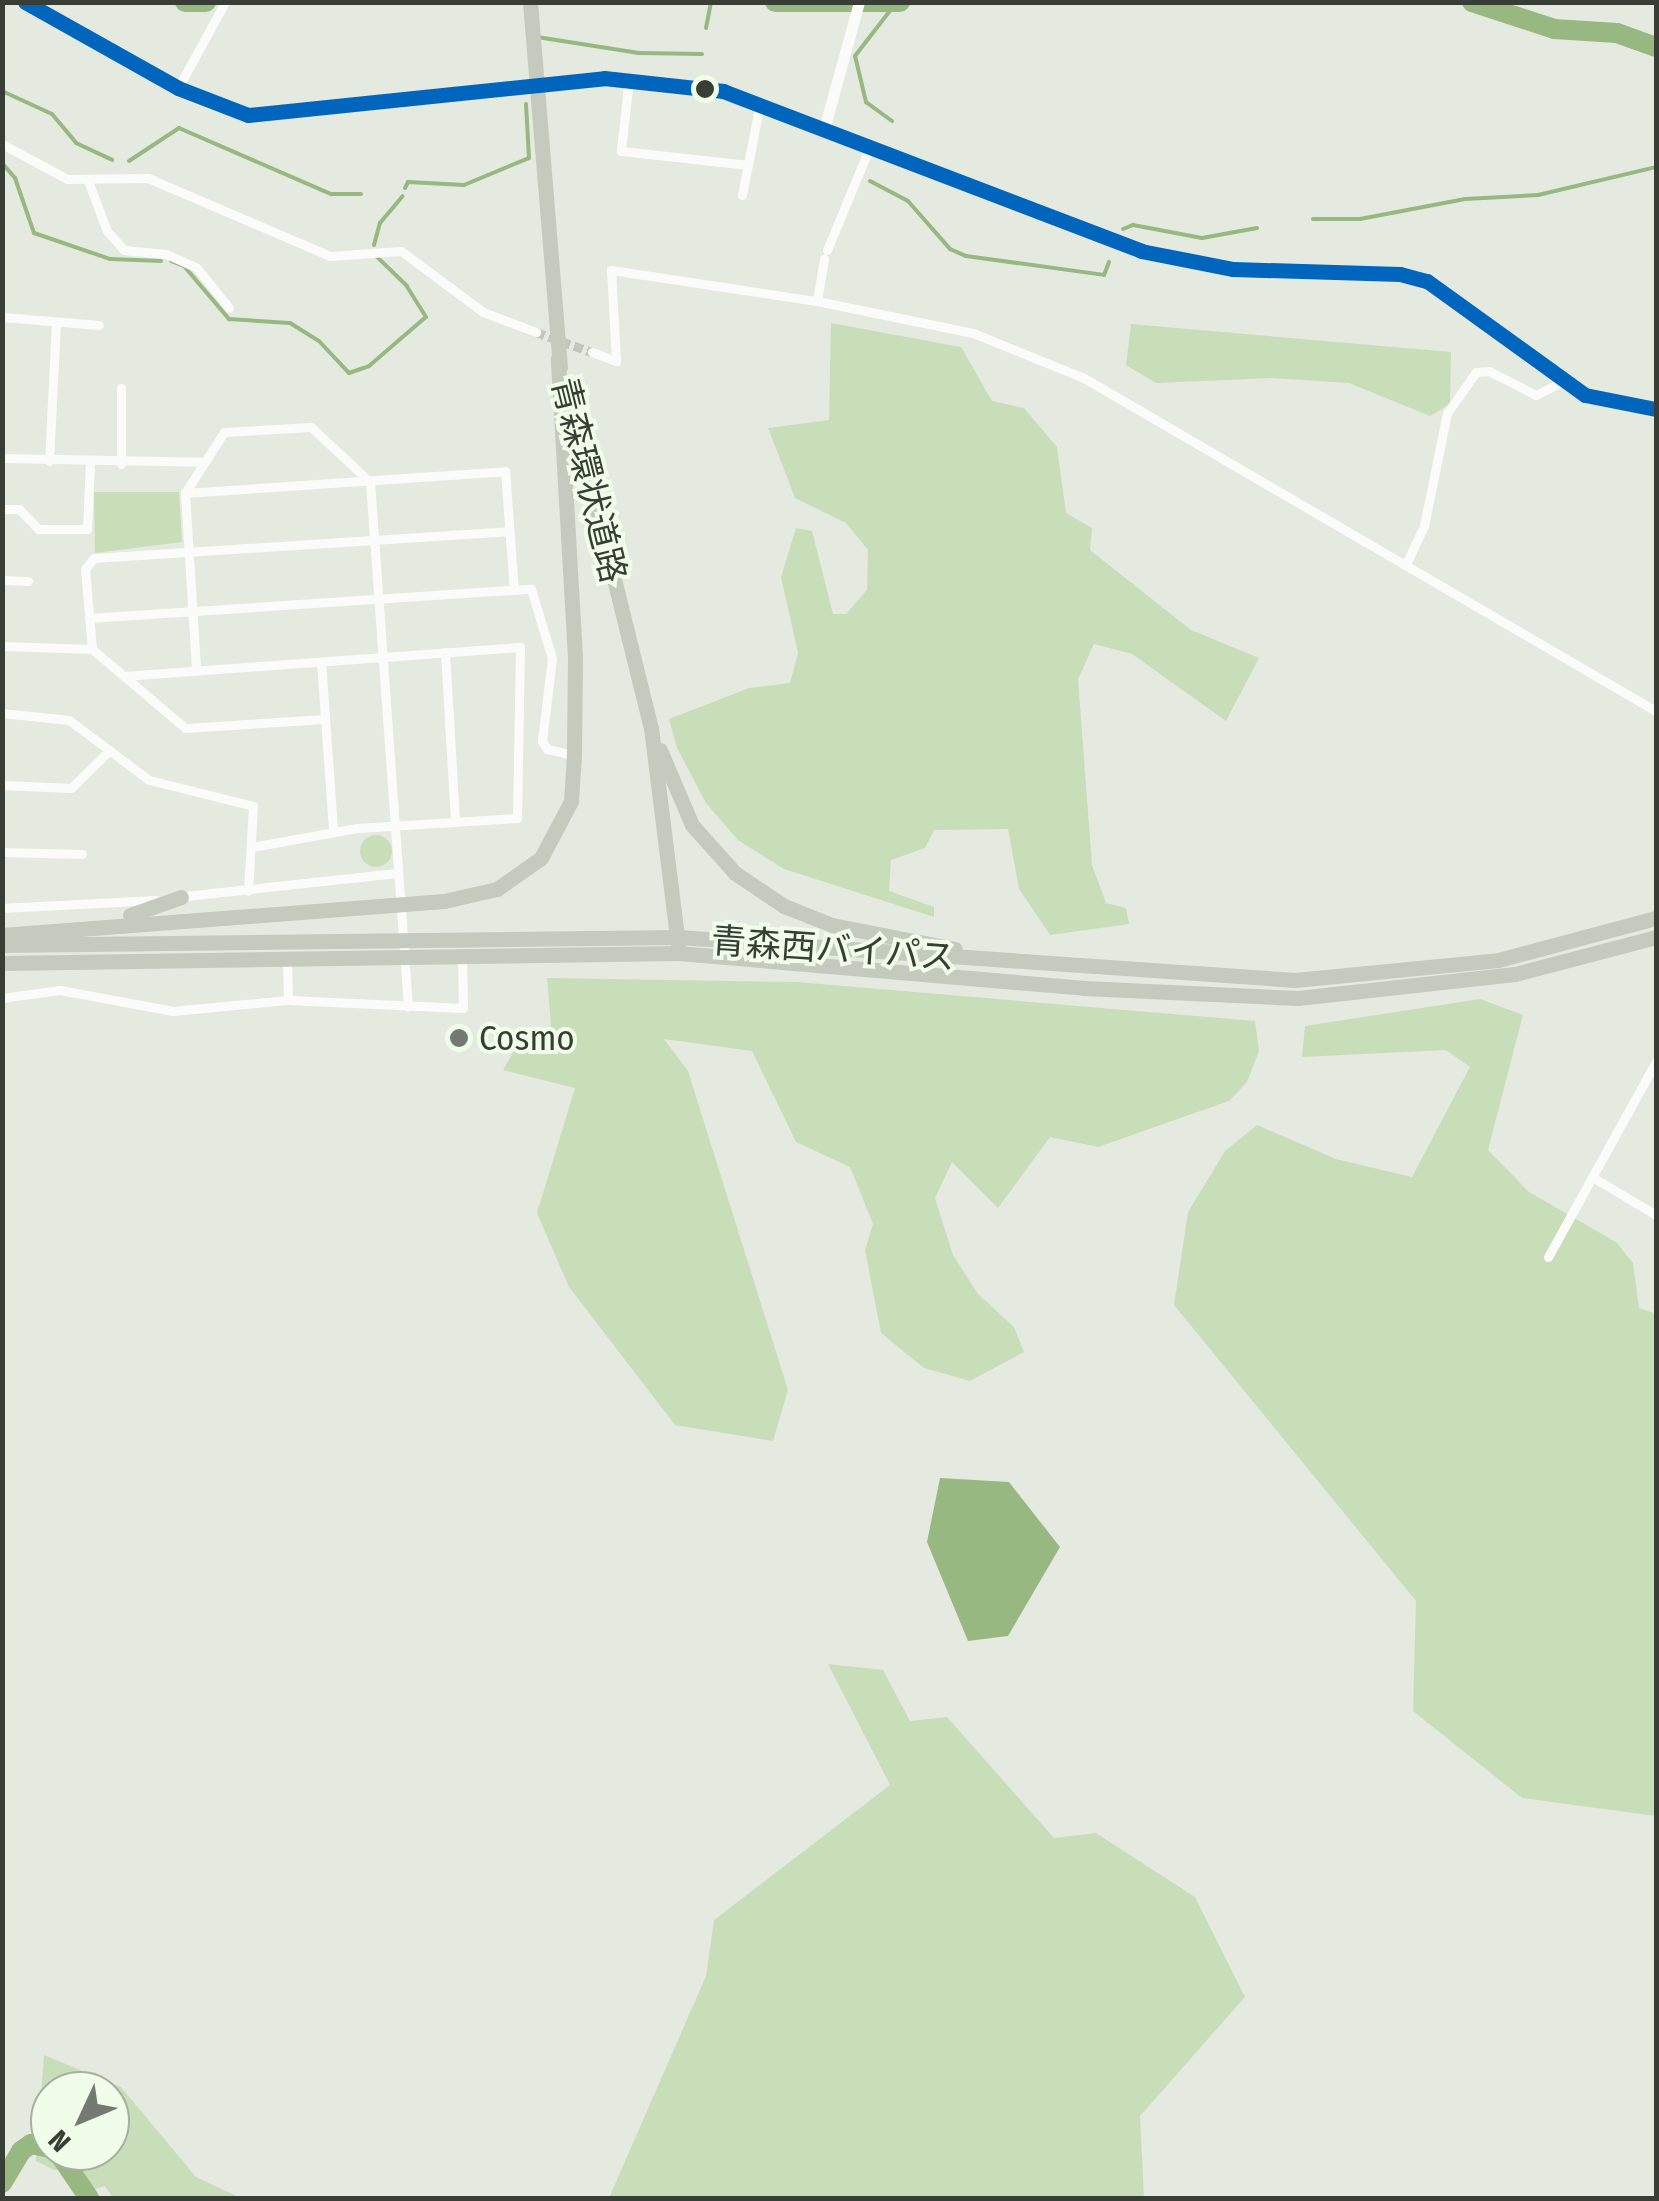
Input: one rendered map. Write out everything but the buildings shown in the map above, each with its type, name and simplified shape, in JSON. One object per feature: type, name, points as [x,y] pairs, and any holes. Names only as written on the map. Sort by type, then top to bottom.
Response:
[{"type":"highway","name":"青森環状道路","points":[[530,2],[558,358],[651,728],[678,945]]},
{"type":"highway","points":[[2,935],[92,924],[444,901],[497,889],[531,868],[552,842],[571,801],[574,755],[575,657],[558,358]]},
{"type":"highway","points":[[651,728],[692,825],[735,873],[784,906],[890,940],[1067,968]]},
{"type":"highway","points":[[92,924],[182,897]]},
{"type":"highway","name":"青森西バイパス","points":[[2,944],[678,945],[1295,980],[1403,974],[1498,960],[1656,918]]},
{"type":"highway","name":"青森西バイパス","points":[[2,963],[287,958],[404,946],[462,951],[678,945],[1084,988],[1298,998],[1515,974],[1656,937]]},
{"type":"main road","points":[[24,2],[178,88],[227,110],[270,117],[629,78],[700,85],[760,103],[1140,251],[1232,269],[1400,274],[1427,280],[1488,318],[1559,379],[1585,395],[1656,408]]},
{"type":"street","points":[[178,88],[224,2]]},
{"type":"street","points":[[824,129],[859,2]]},
{"type":"street","points":[[629,78],[621,151],[748,165]]},
{"type":"street","points":[[742,195],[760,103]]},
{"type":"street","points":[[2,144],[67,179],[148,178],[330,256],[402,251],[483,312],[536,332]]},
{"type":"street","points":[[817,301],[825,254],[870,146]]},
{"type":"street","points":[[88,181],[106,231],[124,250],[166,254],[197,268],[229,308]]},
{"type":"street","points":[[592,352],[616,361],[610,270],[817,301],[973,333],[1046,359],[1406,564],[1457,600],[1655,708]]},
{"type":"street","points":[[2,317],[99,325]]},
{"type":"street","points":[[49,461],[56,323]]},
{"type":"street","points":[[1406,564],[1424,526],[1447,413],[1476,372],[1489,371],[1536,395],[1546,396],[1559,379]]},
{"type":"street","points":[[121,388],[121,464]]},
{"type":"street","points":[[196,668],[185,493],[224,432],[310,427],[370,482],[408,1007]]},
{"type":"street","points":[[2,458],[121,464],[202,462]]},
{"type":"street","points":[[2,509],[19,509],[38,530],[87,529],[90,462]]},
{"type":"street","points":[[185,493],[505,471],[514,590]]},
{"type":"street","points":[[92,649],[85,569],[94,558],[508,530]]},
{"type":"street","points":[[2,580],[28,581]]},
{"type":"street","points":[[89,618],[530,589],[552,658],[542,741],[547,749],[574,755]]},
{"type":"street","points":[[2,646],[92,649],[185,728],[324,719]]},
{"type":"street","points":[[124,676],[520,647],[517,818],[333,831],[251,847]]},
{"type":"street","points":[[445,652],[455,821]]},
{"type":"street","points":[[321,662],[333,831]]},
{"type":"street","points":[[2,714],[69,720],[149,780],[253,806],[248,890]]},
{"type":"street","points":[[2,785],[71,788],[110,750]]},
{"type":"street","points":[[2,852],[82,854]]},
{"type":"street","points":[[2,908],[98,908],[397,873]]},
{"type":"street","points":[[2,998],[60,990],[173,1011],[288,1000],[462,1008],[462,951]]},
{"type":"street","points":[[287,958],[288,1000]]},
{"type":"street","points":[[1548,1257],[1656,1062]]},
{"type":"street","points":[[1594,1178],[1656,1215]]},
{"type":"shaded area","points":[[831,323],[961,347],[992,401],[1024,408],[1057,447],[1066,513],[1092,528],[1090,550],[1191,630],[1259,658],[1226,721],[1132,654],[1094,644],[1078,679],[1092,865],[1106,903],[1126,908],[1129,924],[1050,935],[1019,889],[1008,829],[934,830],[925,848],[891,860],[889,891],[934,907],[934,917],[784,869],[738,840],[706,803],[677,748],[669,719],[749,688],[790,683],[798,653],[781,577],[796,528],[812,531],[833,614],[846,614],[867,590],[868,550],[846,523],[795,498],[768,428],[829,420]]},
{"type":"shaded area","points":[[1131,324],[1451,352],[1450,404],[1430,416],[1349,383],[1272,378],[1156,383],[1126,365]]},
{"type":"shaded area","points":[[94,492],[179,492],[182,542],[95,553]]},
{"type":"shaded area","points":[[376,835],[387,840],[392,851],[387,862],[376,867],[365,862],[360,851],[365,840]]},
{"type":"shaded area","points":[[547,978],[797,982],[1255,1021],[1259,1051],[1247,1082],[1229,1101],[1098,1147],[1050,1137],[998,1208],[952,1162],[935,1198],[953,1255],[978,1294],[1014,1327],[1024,1352],[970,1381],[924,1368],[881,1333],[865,1250],[873,1224],[850,1167],[796,1142],[752,1051],[664,1039],[688,1071],[788,1390],[773,1441],[675,1425],[569,1287],[537,1213],[575,1088],[503,1070],[522,1037],[543,1041],[551,1025]]},
{"type":"shaded area","points":[[1480,999],[1523,1015],[1488,1150],[1529,1192],[1616,1242],[1633,1263],[1639,1308],[1656,1314],[1656,1816],[1522,1798],[1413,1711],[1416,1601],[1174,1305],[1188,1212],[1225,1151],[1257,1125],[1336,1159],[1412,1177],[1470,1067],[1446,1050],[1302,1057],[1305,1026]]},
{"type":"shaded area","points":[[940,1478],[1009,1482],[1060,1547],[1008,1636],[968,1641],[927,1542]]},
{"type":"shaded area","points":[[828,1664],[883,1670],[910,1721],[947,1717],[1054,1838],[1096,1833],[1195,1897],[1245,1997],[1140,2116],[1144,2198],[609,2198],[706,1976],[714,1920],[890,1785]]},
{"type":"shaded area","points":[[44,2055],[82,2071],[43,2071]]},
{"type":"shaded area","points":[[130,2098],[196,2177],[241,2198],[113,2198],[105,2186],[93,2190],[81,2171],[130,2171]]},
{"type":"waterway","points":[[185,2],[206,2]]},
{"type":"waterway","points":[[706,28],[711,2]]},
{"type":"waterway","points":[[775,2],[900,2]]},
{"type":"waterway","points":[[1472,2],[1554,29],[1617,33],[1656,47]]},
{"type":"waterway","points":[[892,121],[866,102],[855,56],[896,3]]},
{"type":"waterway","points":[[537,37],[639,53],[702,54]]},
{"type":"waterway","points":[[2,91],[52,114],[76,143],[112,160]]},
{"type":"waterway","points":[[405,188],[408,182],[464,185],[529,158],[526,104]]},
{"type":"waterway","points":[[129,161],[179,128],[331,194],[361,194]]},
{"type":"waterway","points":[[2,163],[15,178],[34,233],[110,259],[161,261]]},
{"type":"waterway","points":[[1313,219],[1360,219],[1465,199],[1538,195],[1656,167]]},
{"type":"waterway","points":[[870,181],[908,201],[950,249],[966,256],[1104,275],[1109,262]]},
{"type":"waterway","points":[[374,245],[380,223],[403,196]]},
{"type":"waterway","points":[[1123,229],[1133,225],[1202,238],[1257,228]]},
{"type":"waterway","points":[[171,261],[184,266],[229,319],[290,323],[319,341],[349,373],[369,366],[426,317],[407,286],[375,255]]},
{"type":"waterway","points":[[2,2183],[21,2151],[30,2145]]},
{"type":"waterway","points":[[71,2171],[89,2198]]},
{"type":"tunnel","points":[[536,332],[592,352]]},
{"type":"transit line","points":[[25,2],[178,88],[248,115],[604,78],[723,91],[1141,251],[1233,269],[1400,274],[1427,281],[1585,395],[1656,409]]},
{"type":"place","name":"Cosmo","points":[[459,1038]]}]
